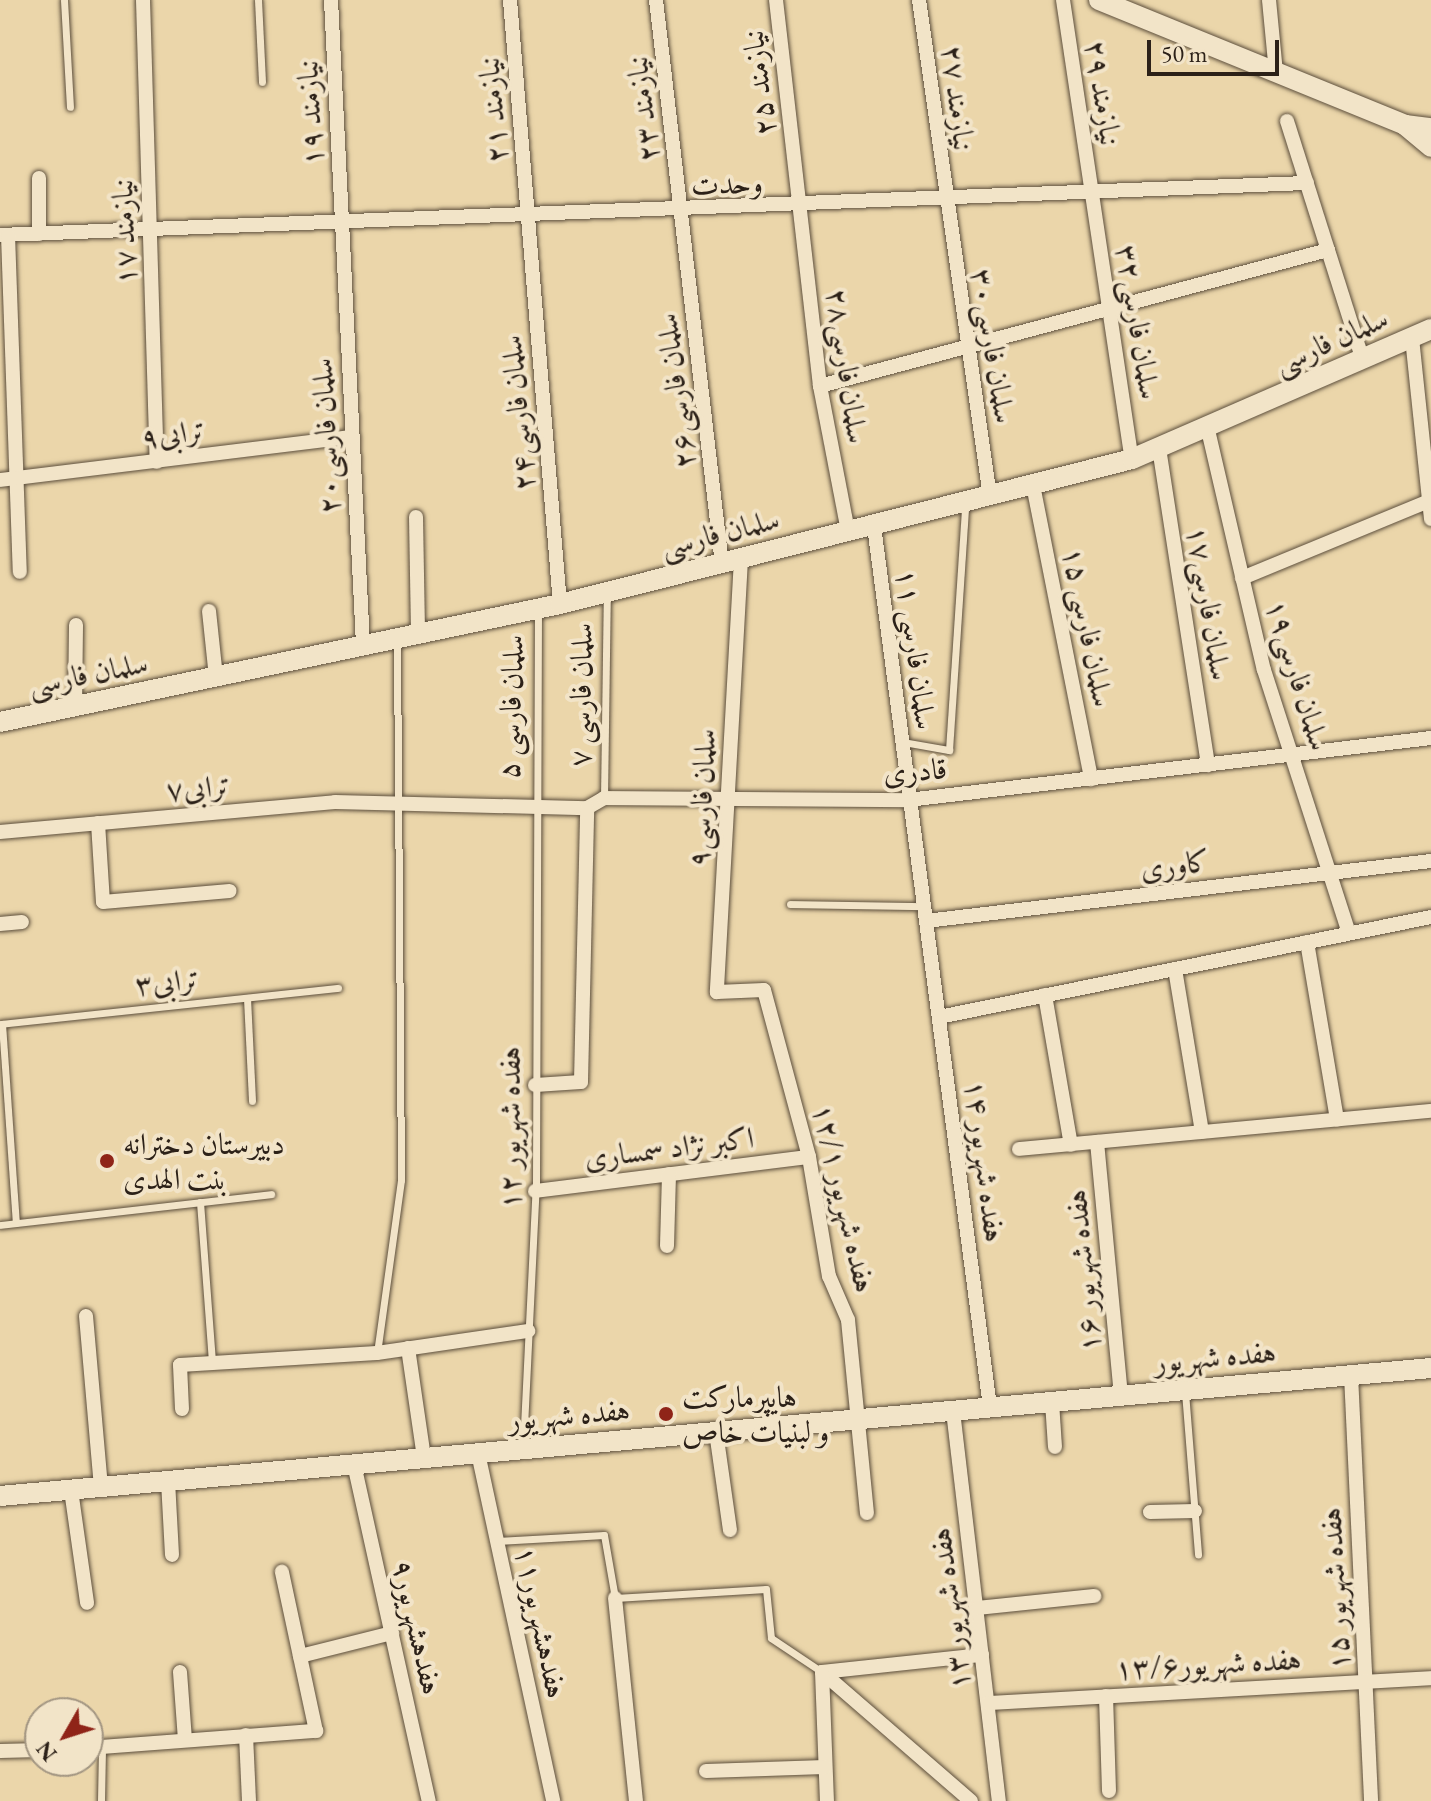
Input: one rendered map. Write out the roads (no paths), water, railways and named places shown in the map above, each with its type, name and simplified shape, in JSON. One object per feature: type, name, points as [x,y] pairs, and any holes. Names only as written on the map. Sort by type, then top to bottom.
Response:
[{"type":"street","name":"نیازمند ۱۷","points":[[143,0],[157,462]]},
{"type":"street","name":"نیازمند ۱۹","points":[[331,0],[342,223]]},
{"type":"street","name":"نیازمند ۲۱","points":[[510,0],[528,217]]},
{"type":"street","name":"نیازمند ۲۳","points":[[656,0],[681,211]]},
{"type":"street","name":"نیازمند ۲۵","points":[[776,0],[800,207]]},
{"type":"street","name":"نیازمند ۲۷","points":[[919,0],[944,202]]},
{"type":"street","name":"نیازمند ۲۹","points":[[1063,0],[1092,194]]},
{"type":"street","points":[[1099,0],[1405,125],[1431,128]]},
{"type":"street","points":[[1269,0],[1276,73]]},
{"type":"street","points":[[1287,121],[1363,360]]},
{"type":"street","points":[[1405,125],[1431,147]]},
{"type":"street","points":[[39,178],[39,234]]},
{"type":"street","name":"وحدت","points":[[4,235],[944,202],[1307,183]]},
{"type":"street","name":"سلمان فارسی۳۲","points":[[1092,194],[1132,459]]},
{"type":"street","name":"سلمان فارسی۳۰","points":[[944,202],[990,497]]},
{"type":"street","name":"سلمان فارسی۲۸","points":[[800,207],[820,386],[848,532]]},
{"type":"street","name":"سلمان فارسی۲۶","points":[[681,211],[732,562]]},
{"type":"street","name":"سلمان فارسی۲۴","points":[[528,217],[560,604]]},
{"type":"street","name":"سلمان فارسی۲۰","points":[[342,223],[363,646]]},
{"type":"street","points":[[4,235],[19,481],[20,572]]},
{"type":"street","points":[[820,386],[1110,312],[1328,250]]},
{"type":"street","points":[[1422,333],[1431,519]]},
{"type":"street","name":"سلمان فارسی","points":[[0,722],[560,604],[1132,459],[1208,430],[1422,333]]},
{"type":"street","name":"سلمان فارسی۱۹","points":[[1208,430],[1264,670],[1296,754],[1349,933]]},
{"type":"street","name":"ترابی۹","points":[[0,480],[19,481],[352,437]]},
{"type":"street","name":"سلمان فارسی۱۷","points":[[1159,448],[1208,765]]},
{"type":"street","name":"سلمان فارسی ۱۵","points":[[1033,485],[1091,779]]},
{"type":"street","points":[[1242,578],[1429,501]]},
{"type":"street","points":[[407,637],[416,517]]},
{"type":"street","name":"سلمان فارسی ۱۱","points":[[874,526],[926,921]]},
{"type":"street","name":"سلمان فارسی۹","points":[[732,562],[728,799],[717,992],[764,990]]},
{"type":"street","points":[[209,611],[216,678]]},
{"type":"street","points":[[75,708],[76,625]]},
{"type":"street","name":"قادری","points":[[604,798],[908,800],[1431,738]]},
{"type":"street","points":[[402,804],[587,808],[604,798]]},
{"type":"street","name":"ترابی۷","points":[[0,832],[335,802],[402,804]]},
{"type":"street","points":[[535,1085],[581,1082],[587,808]]},
{"type":"street","points":[[98,823],[103,902],[230,891]]},
{"type":"street","name":"کاوری","points":[[926,921],[1431,861]]},
{"type":"street","points":[[939,1017],[1431,917]]},
{"type":"street","name":"هفده شهریور ۱۴","points":[[926,921],[990,1407]]},
{"type":"street","points":[[0,924],[22,922]]},
{"type":"street","points":[[1307,942],[1337,1119]]},
{"type":"street","points":[[1175,969],[1202,1132]]},
{"type":"street","name":"هفده شهریور ۱۲/۱","points":[[764,990],[809,1157],[829,1276],[848,1320],[853,1420],[867,1513]]},
{"type":"street","points":[[1045,995],[1071,1145]]},
{"type":"street","points":[[1019,1149],[1431,1111]]},
{"type":"street","name":"هفده شهریور ۱۶","points":[[1097,1142],[1121,1396]]},
{"type":"street","name":"اکبر نژاد سمساری","points":[[535,1191],[809,1157]]},
{"type":"street","points":[[667,1246],[669,1174]]},
{"type":"street","points":[[86,1316],[101,1487]]},
{"type":"street","points":[[182,1409],[180,1365],[377,1353],[528,1331]]},
{"type":"street","points":[[408,1348],[424,1458]]},
{"type":"street","name":"هفده شهریور","points":[[0,1496],[1431,1368]]},
{"type":"street","name":"هفده شهریور ۱۵","points":[[1351,1375],[1371,1801]]},
{"type":"street","points":[[1052,1402],[1055,1447]]},
{"type":"street","name":"هفده شهریور ۱۳","points":[[953,1411],[999,1801]]},
{"type":"street","points":[[716,1432],[730,1530]]},
{"type":"street","name":"هفدهشهریور۱۱","points":[[478,1453],[553,1801]]},
{"type":"street","name":"هفدهشهریور۹","points":[[354,1464],[429,1801]]},
{"type":"street","points":[[168,1481],[172,1555]]},
{"type":"street","points":[[71,1490],[87,1603]]},
{"type":"street","points":[[1150,1512],[1195,1511]]},
{"type":"street","points":[[104,1747],[316,1731],[282,1572]]},
{"type":"street","points":[[977,1608],[1094,1596]]},
{"type":"street","points":[[615,1598],[636,1801]]},
{"type":"street","points":[[300,1656],[392,1633]]},
{"type":"street","points":[[822,1672],[982,1655]]},
{"type":"street","points":[[180,1672],[185,1740]]},
{"type":"street","points":[[822,1672],[827,1801]]},
{"type":"street","points":[[822,1672],[971,1801]]},
{"type":"street","name":"هفده شهریور۱۳/۶","points":[[988,1703],[1431,1678]]},
{"type":"street","points":[[1106,1696],[1109,1791]]},
{"type":"street","points":[[246,1735],[249,1801]]},
{"type":"street","points":[[0,1751],[24,1750]]},
{"type":"street","points":[[706,1771],[825,1767]]},
{"type":"lane","points":[[64,0],[70,107]]},
{"type":"lane","points":[[258,0],[262,82]]},
{"type":"lane","points":[[901,742],[949,750],[965,503]]},
{"type":"lane","name":"سلمان فارسی ۷","points":[[604,798],[607,593]]},
{"type":"lane","name":"سلمان فارسی ۵","points":[[532,807],[538,609]]},
{"type":"lane","points":[[377,1353],[401,1180],[402,804],[407,637]]},
{"type":"lane","name":"هفده شهریور ۱۲","points":[[523,1449],[535,1191],[532,807]]},
{"type":"lane","points":[[790,904],[923,906]]},
{"type":"lane","name":"ترابی۳","points":[[1,1024],[338,988]]},
{"type":"lane","points":[[247,998],[252,1101]]},
{"type":"lane","points":[[1,1024],[16,1223]]},
{"type":"lane","points":[[0,1225],[271,1194]]},
{"type":"lane","points":[[200,1202],[212,1363]]},
{"type":"lane","points":[[1185,1390],[1198,1554]]},
{"type":"lane","points":[[497,1541],[604,1535],[615,1598],[766,1589],[771,1638],[822,1672]]},
{"type":"lane","points":[[98,1777],[101,1801]]},
{"type":"place","name":"دبیرستان دخترانه بنت الهدی","points":[[107,1161]]},
{"type":"place","name":"هایپرمارکت و لبنیات خاص","points":[[666,1414]]}]
